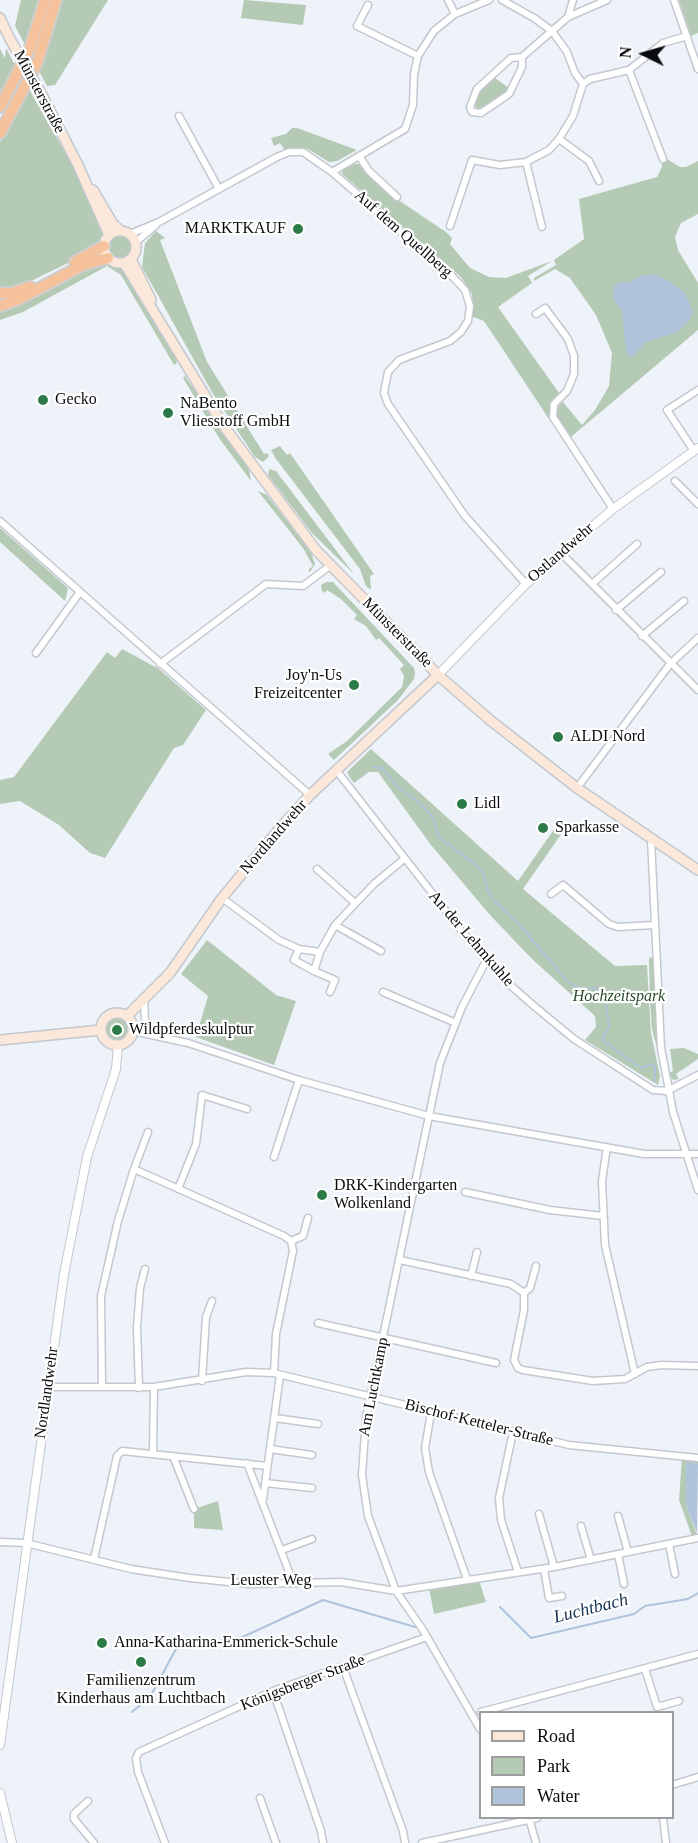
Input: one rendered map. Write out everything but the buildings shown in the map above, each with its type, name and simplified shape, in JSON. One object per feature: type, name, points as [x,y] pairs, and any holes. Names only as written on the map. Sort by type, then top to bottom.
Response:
[{"type":"highway","points":[[0,107],[30,48],[45,0]]},
{"type":"highway","points":[[0,133],[37,63],[56,0]]},
{"type":"highway","points":[[0,293],[12,293],[32,286],[104,246]]},
{"type":"highway","points":[[0,306],[19,299],[83,265],[108,258]]},
{"type":"main road","name":"Münsterstraße","points":[[0,18],[78,165],[113,224],[120,230]]},
{"type":"main road","name":"Münsterstraße","points":[[78,165],[109,235]]},
{"type":"main road","points":[[120,230],[133,238],[136,251],[128,261],[115,263],[108,258],[104,246],[109,235],[120,230]]},
{"type":"main road","name":"Münsterstraße","points":[[128,261],[164,330],[223,425],[256,472],[331,565],[438,675],[509,735],[577,788],[698,870]]},
{"type":"main road","name":"Nordlandwehr","points":[[127,1016],[170,973],[222,897],[310,795],[438,675]]},
{"type":"main road","points":[[112,1013],[127,1016],[132,1023],[133,1032],[128,1041],[118,1045],[105,1039],[101,1030],[104,1020],[112,1013]]},
{"type":"main road","points":[[0,1040],[101,1030]]},
{"type":"street","points":[[448,0],[455,14]]},
{"type":"street","points":[[332,172],[405,129],[413,105],[414,74],[418,56],[434,32],[455,14],[489,0]]},
{"type":"street","points":[[502,0],[534,18],[552,32],[567,52],[575,73],[583,84]]},
{"type":"street","points":[[568,16],[573,0]]},
{"type":"street","points":[[522,57],[522,67],[508,94],[481,113],[472,112],[470,107],[477,89],[487,83],[511,58],[522,57],[568,16],[607,0]]},
{"type":"street","points":[[674,0],[698,69]]},
{"type":"street","points":[[368,5],[357,26],[418,56]]},
{"type":"street","points":[[450,226],[472,160],[500,165],[526,162],[549,150],[559,140],[573,116],[583,84],[590,78],[629,70],[663,44],[687,36]]},
{"type":"street","points":[[629,70],[663,159]]},
{"type":"street","points":[[179,116],[219,189]]},
{"type":"street","points":[[559,140],[589,161],[599,181]]},
{"type":"street","name":"Auf dem Quellberg","points":[[133,238],[289,152],[303,152],[332,172],[465,290],[470,306],[468,321],[461,332],[450,341],[399,360],[388,372],[384,393],[388,404],[465,516],[526,584]]},
{"type":"street","points":[[360,156],[369,171],[397,197]]},
{"type":"street","points":[[526,162],[542,227]]},
{"type":"street","points":[[536,314],[545,308],[568,339],[574,356],[574,374],[567,392],[554,404],[553,417],[613,509]]},
{"type":"street","points":[[696,450],[667,410],[698,390]]},
{"type":"street","name":"Ostlandwehr","points":[[438,675],[526,584],[561,553],[613,509],[696,450]]},
{"type":"street","points":[[675,481],[698,504]]},
{"type":"street","points":[[0,521],[310,795]]},
{"type":"street","points":[[592,584],[637,544]]},
{"type":"street","points":[[561,553],[698,690]]},
{"type":"street","points":[[160,664],[266,584],[303,586],[331,565]]},
{"type":"street","points":[[616,610],[661,572]]},
{"type":"street","points":[[36,653],[80,592]]},
{"type":"street","points":[[642,636],[684,601]]},
{"type":"street","points":[[577,788],[628,717],[670,664],[698,638]]},
{"type":"street","name":"An der Lehmkuhle","points":[[336,770],[486,961],[510,985],[574,1039],[653,1090],[667,1091]]},
{"type":"street","points":[[651,839],[659,1034],[667,1091],[698,1190]]},
{"type":"street","points":[[314,971],[320,952],[335,925],[355,903],[404,859]]},
{"type":"street","points":[[317,869],[355,903]]},
{"type":"street","points":[[550,894],[563,885],[609,924],[618,927],[654,925]]},
{"type":"street","points":[[222,897],[279,940],[299,949],[320,952]]},
{"type":"street","points":[[335,925],[381,951]]},
{"type":"street","points":[[299,949],[294,960],[335,980],[330,992]]},
{"type":"street","name":"Am Luchtkamp","points":[[479,1727],[427,1637],[396,1591],[365,1502],[362,1453],[370,1397],[440,1063],[456,1023],[486,961]]},
{"type":"street","points":[[383,992],[456,1023]]},
{"type":"street","points":[[144,999],[146,1021],[151,1030],[163,1037]]},
{"type":"street","points":[[133,1032],[214,1050],[299,1080],[429,1116],[644,1154],[698,1154]]},
{"type":"street","name":"Nordlandwehr","points":[[0,1745],[64,1274],[87,1157],[116,1069],[118,1045]]},
{"type":"street","points":[[667,1091],[698,1075]]},
{"type":"street","points":[[274,1157],[299,1080]]},
{"type":"street","points":[[178,1189],[196,1144],[202,1095],[247,1109]]},
{"type":"street","points":[[102,1387],[101,1296],[118,1221],[148,1132]]},
{"type":"street","points":[[607,1147],[602,1181],[603,1216],[609,1266],[635,1374]]},
{"type":"street","points":[[134,1168],[291,1241],[293,1251],[276,1334],[275,1418],[263,1499]]},
{"type":"street","points":[[465,1192],[562,1212],[603,1216]]},
{"type":"street","points":[[291,1241],[303,1236],[308,1218]]},
{"type":"street","points":[[471,1276],[477,1252]]},
{"type":"street","points":[[400,1260],[511,1284],[524,1293]]},
{"type":"street","points":[[524,1293],[530,1288],[536,1266]]},
{"type":"street","points":[[139,1388],[137,1327],[140,1288],[145,1269]]},
{"type":"street","points":[[524,1293],[524,1310],[514,1360],[518,1368],[555,1377],[593,1381],[626,1379],[647,1367],[698,1366]]},
{"type":"street","points":[[202,1381],[206,1317],[212,1301]]},
{"type":"street","points":[[318,1323],[496,1363]]},
{"type":"street","name":"Bischof-Ketteler-Straße","points":[[48,1387],[154,1388],[246,1372],[277,1374],[569,1445],[698,1458]]},
{"type":"street","points":[[153,1453],[154,1388]]},
{"type":"street","points":[[431,1413],[425,1448],[429,1472],[467,1579]]},
{"type":"street","points":[[275,1418],[318,1424]]},
{"type":"street","points":[[513,1432],[500,1498],[501,1520],[518,1572]]},
{"type":"street","points":[[270,1449],[312,1455]]},
{"type":"street","points":[[94,1559],[117,1456],[122,1451],[267,1466]]},
{"type":"street","points":[[173,1456],[194,1509]]},
{"type":"street","points":[[247,1463],[263,1499],[293,1582]]},
{"type":"street","points":[[265,1483],[312,1488]]},
{"type":"street","points":[[539,1514],[554,1567]]},
{"type":"street","points":[[618,1516],[628,1552]]},
{"type":"street","points":[[580,1526],[591,1560]]},
{"type":"street","name":"Leuster Weg","points":[[0,1542],[26,1543],[190,1578],[249,1584],[340,1582],[396,1591],[544,1569],[698,1538]]},
{"type":"street","points":[[282,1550],[312,1539]]},
{"type":"street","points":[[669,1544],[675,1574]]},
{"type":"street","points":[[618,1554],[624,1584]]},
{"type":"street","points":[[544,1569],[549,1598],[562,1596]]},
{"type":"street","name":"Königsberger Straße","points":[[165,1843],[138,1772],[136,1758],[139,1752],[273,1692],[427,1637]]},
{"type":"street","points":[[488,1711],[698,1654]]},
{"type":"street","points":[[343,1667],[403,1831],[405,1843]]},
{"type":"street","points":[[645,1669],[657,1707],[679,1701]]},
{"type":"street","points":[[273,1692],[321,1831],[323,1843]]},
{"type":"street","points":[[472,1715],[479,1713]]},
{"type":"street","points":[[674,1784],[698,1777]]},
{"type":"street","points":[[0,1792],[12,1843]]},
{"type":"street","points":[[260,1798],[276,1843]]},
{"type":"street","points":[[88,1801],[74,1814],[74,1819],[94,1843]]},
{"type":"street","points":[[422,1843],[528,1819]]},
{"type":"street","points":[[532,1819],[536,1843]]},
{"type":"street","points":[[663,1819],[666,1843]]},
{"type":"green space","points":[[21,0],[108,0],[55,85],[47,86],[15,26]]},
{"type":"green space","points":[[244,0],[306,5],[303,25],[241,18]]},
{"type":"green space","points":[[679,0],[698,0],[698,33],[691,36]]},
{"type":"green space","points":[[6,48],[16,67],[0,100],[0,49],[5,58]]},
{"type":"green space","points":[[495,78],[509,88],[507,92],[477,110],[475,104],[480,91]]},
{"type":"green space","points":[[29,89],[75,170],[105,233],[100,244],[78,258],[23,285],[0,290],[0,142]]},
{"type":"green space","points":[[292,128],[357,150],[337,161],[329,162],[308,149],[284,149],[280,143],[274,146],[271,138],[286,134]]},
{"type":"green space","points":[[665,158],[680,167],[686,167],[698,161],[698,214],[681,223],[675,237],[678,250],[698,283],[698,330],[571,437],[557,416],[556,408],[563,402],[582,425],[595,410],[609,386],[612,353],[596,315],[570,278],[555,269],[534,281],[534,278],[556,265],[554,260],[584,239],[579,199],[657,177],[662,167],[661,160]]},
{"type":"green space","points":[[360,164],[388,193],[446,232],[452,238],[450,244],[470,268],[489,277],[506,278],[552,261],[528,276],[532,283],[498,307],[559,393],[550,402],[549,419],[484,321],[473,317],[472,294],[461,277],[342,174],[343,170]]},
{"type":"green space","points":[[156,231],[165,238],[160,240],[207,362],[264,454],[267,453],[269,456],[263,462],[255,457],[213,394],[142,267],[145,243]]},
{"type":"green space","points":[[120,235],[128,239],[132,247],[128,255],[120,259],[112,255],[108,247],[112,239]]},
{"type":"green space","points":[[108,261],[122,267],[175,356],[177,363],[174,365],[121,275],[107,266],[23,312],[0,320],[0,309],[77,272]]},
{"type":"green space","points":[[185,376],[249,469],[251,481],[219,438],[183,378]]},
{"type":"green space","points":[[280,446],[287,455],[290,453],[374,574],[370,576],[371,590],[366,586],[360,569],[276,459],[271,450]]},
{"type":"green space","points":[[269,469],[276,471],[354,574],[311,532],[268,475]]},
{"type":"green space","points":[[258,491],[267,495],[311,552],[315,564],[310,572],[308,570],[313,566],[303,548]]},
{"type":"green space","points":[[0,528],[68,588],[65,601],[0,542]]},
{"type":"green space","points":[[333,582],[414,668],[415,673],[414,679],[398,700],[334,760],[328,754],[347,741],[402,687],[404,676],[400,669],[404,665],[379,638],[376,640],[366,626],[354,619],[357,615],[341,599],[327,590],[325,593],[322,591],[321,585]]},
{"type":"green space","points":[[122,649],[159,669],[206,710],[183,745],[174,748],[105,858],[90,853],[59,825],[20,801],[0,804],[0,780],[14,777],[107,652],[115,658]]},
{"type":"green space","name":"Hochzeitspark","points":[[371,749],[518,881],[555,828],[562,833],[523,889],[615,966],[647,965],[651,1033],[660,1076],[658,1085],[585,1040],[596,1027],[595,1016],[532,959],[490,915],[431,845],[378,772],[369,772],[354,783],[347,772]]},
{"type":"green space","points":[[207,940],[276,995],[296,1001],[274,1065],[196,1037],[208,996],[181,974]]},
{"type":"green space","points":[[653,957],[657,1048],[652,1029],[650,1001],[649,958]]},
{"type":"green space","points":[[117,1017],[125,1021],[129,1029],[125,1037],[117,1041],[109,1037],[105,1029],[109,1021]]},
{"type":"green space","points":[[684,1048],[698,1054],[698,1059],[676,1074],[679,1079],[673,1080],[669,1073],[673,1071],[670,1049]]},
{"type":"green space","points":[[682,1457],[698,1458],[698,1464],[686,1463],[686,1505],[698,1538],[693,1539],[679,1500]]},
{"type":"green space","points":[[218,1501],[223,1530],[194,1528],[194,1509]]},
{"type":"green space","points":[[479,1580],[486,1602],[434,1614],[429,1588]]},
{"type":"water","points":[[654,274],[669,281],[685,293],[693,312],[688,322],[676,333],[646,342],[634,356],[629,357],[626,350],[622,311],[614,301],[613,288],[618,283],[630,282],[639,276]]},
{"type":"water","points":[[686,1462],[698,1464],[697,1533],[686,1505]]},
{"type":"waterway","points":[[372,767],[382,768],[399,788],[421,804],[433,818],[439,837],[482,870],[488,891],[495,902],[518,923],[567,981],[580,989],[594,988],[601,993],[606,1004],[609,1027],[603,1037],[605,1042],[641,1068],[653,1064],[655,1080]]},
{"type":"waterway","name":"Luchtbach","points":[[500,1607],[531,1638],[634,1614],[645,1606],[688,1599],[698,1593]]},
{"type":"waterway","name":"Luchtbach","points":[[132,1712],[150,1697],[176,1649],[192,1642],[236,1640],[323,1600],[415,1627]]},
{"type":"place","name":"MARKTKAUF","points":[[298,229]]},
{"type":"place","name":"Gecko","points":[[43,400]]},
{"type":"place","name":"NaBento Vliesstoff GmbH","points":[[168,413]]},
{"type":"place","name":"Joy'n-Us Freizeitcenter","points":[[354,685]]},
{"type":"place","name":"ALDI Nord","points":[[558,737]]},
{"type":"place","name":"Lidl","points":[[462,804]]},
{"type":"place","name":"Sparkasse","points":[[543,828]]},
{"type":"place","name":"Wildpferdeskulptur","points":[[117,1030]]},
{"type":"place","name":"DRK-Kindergarten Wolkenland","points":[[322,1195]]},
{"type":"place","name":"Anna-Katharina-Emmerick-Schule","points":[[102,1643]]},
{"type":"place","name":"Familienzentrum Kinderhaus am Luchtbach","points":[[141,1662]]}]
